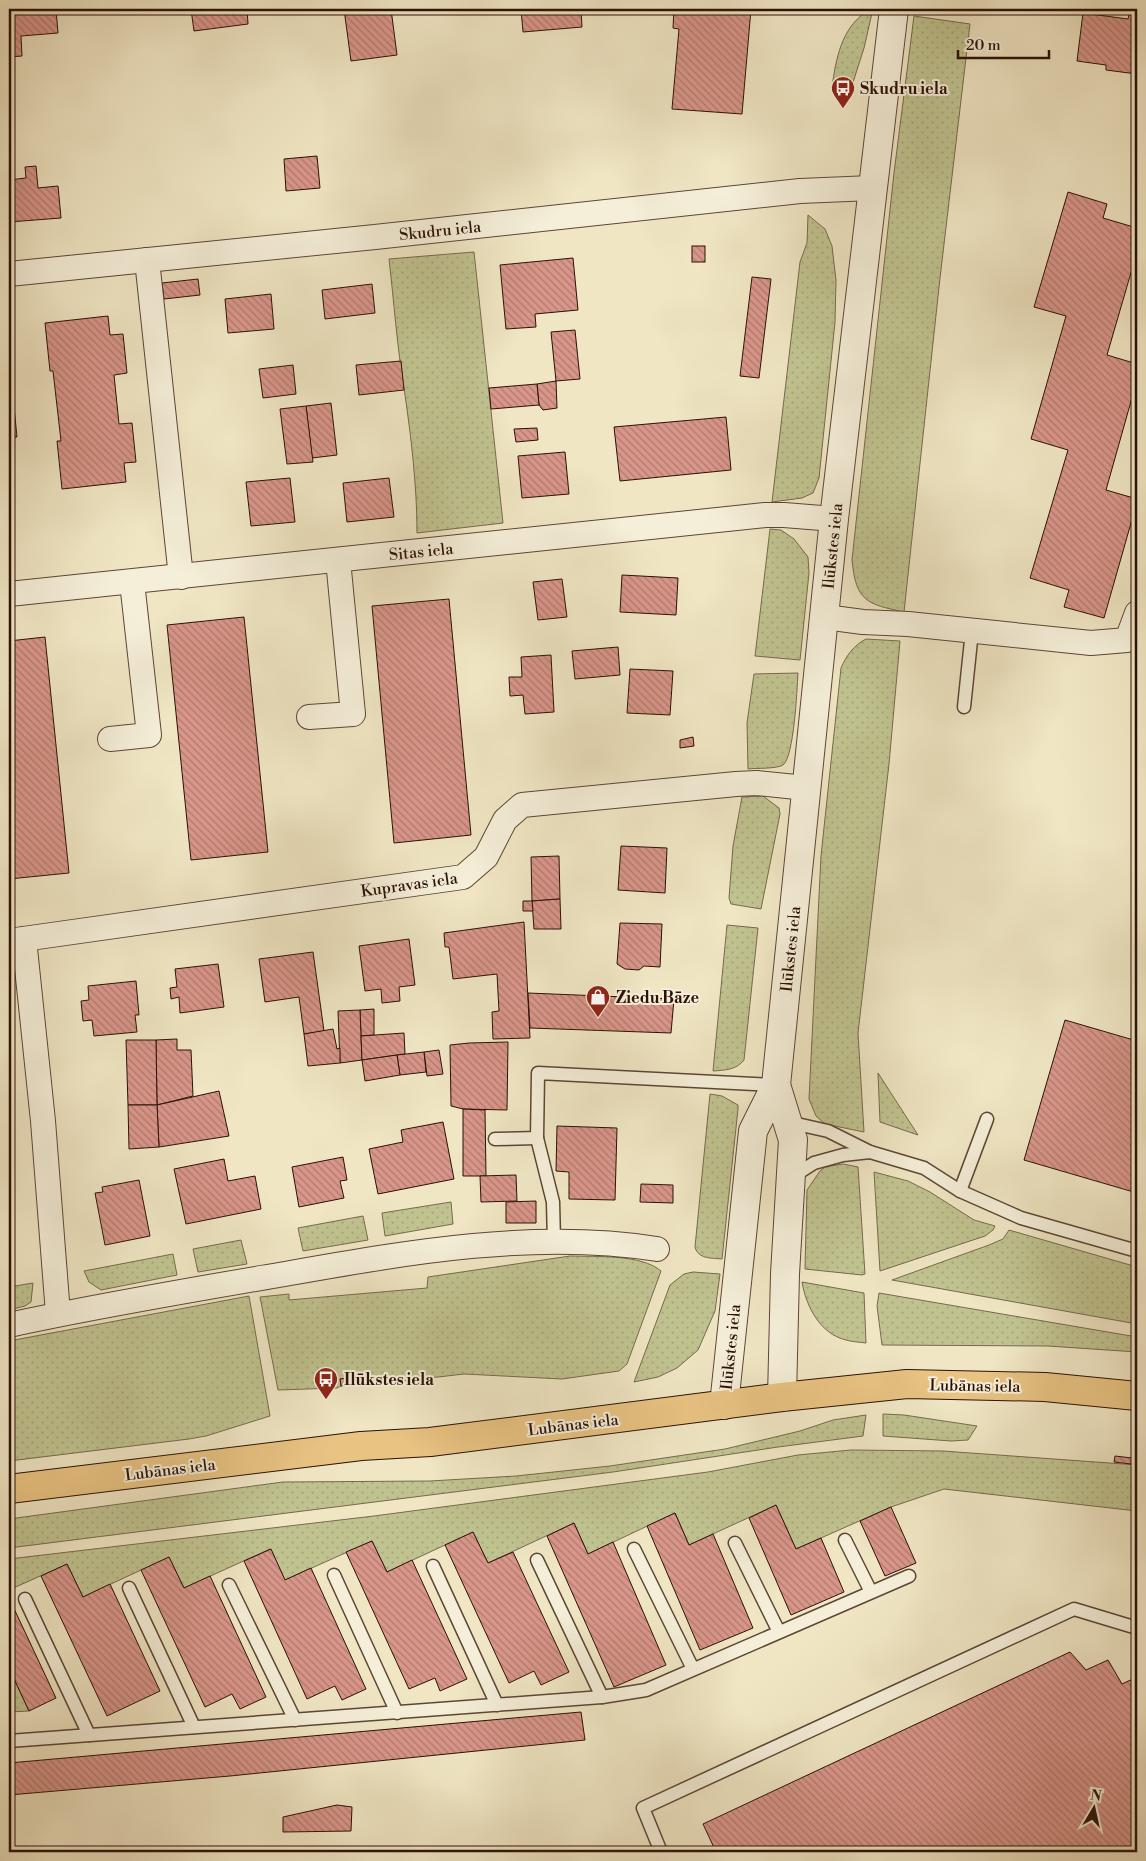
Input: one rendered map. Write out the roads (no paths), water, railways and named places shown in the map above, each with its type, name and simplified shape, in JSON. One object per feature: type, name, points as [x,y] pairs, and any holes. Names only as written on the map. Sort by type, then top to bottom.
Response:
[{"type":"main road","name":"Lubānas iela","points":[[9,1489],[361,1446],[430,1442],[782,1397],[907,1384],[1046,1386],[1137,1396]]},
{"type":"street","name":"Ilūkstes iela","points":[[724,1405],[753,1131],[776,1085],[834,519],[894,9]]},
{"type":"street","name":"Skudru iela","points":[[9,274],[800,191],[872,188]]},
{"type":"street","points":[[147,260],[180,577]]},
{"type":"street","name":"Sitas iela","points":[[9,594],[765,515],[834,519]]},
{"type":"street","points":[[309,717],[353,714],[338,560]]},
{"type":"street","points":[[110,740],[149,735],[132,582]]},
{"type":"street","points":[[825,617],[1091,643],[1132,644],[1137,613]]},
{"type":"street","name":"Kupravas iela","points":[[16,940],[463,877],[486,857],[504,820],[522,805],[736,784],[757,783],[806,788]]},
{"type":"street","points":[[16,940],[43,1121],[58,1314]]},
{"type":"street","name":"Ilūkstes iela","points":[[776,1085],[793,1140],[785,1274],[782,1397]]},
{"type":"street","points":[[9,1325],[58,1314],[379,1258],[461,1246],[554,1242],[628,1244],[657,1249]]},
{"type":"lane","points":[[964,707],[972,631]]},
{"type":"lane","points":[[554,1242],[553,1202],[537,1138],[538,1074],[776,1085]]},
{"type":"lane","points":[[960,1191],[987,1119]]},
{"type":"lane","points":[[787,1122],[828,1131],[870,1152],[924,1168],[960,1191],[1021,1218],[1137,1251]]},
{"type":"lane","points":[[495,1139],[537,1138]]},
{"type":"lane","points":[[790,1178],[814,1164],[843,1155],[870,1152]]},
{"type":"lane","points":[[845,1540],[871,1592]]},
{"type":"lane","points":[[735,1543],[780,1632]]},
{"type":"lane","points":[[634,1549],[693,1669]]},
{"type":"lane","points":[[537,1560],[602,1697]]},
{"type":"lane","points":[[433,1566],[497,1706]]},
{"type":"lane","points":[[334,1575],[397,1713]]},
{"type":"lane","points":[[9,1741],[497,1706],[602,1697],[646,1690],[908,1576]]},
{"type":"lane","points":[[229,1585],[295,1720]]},
{"type":"lane","points":[[129,1588],[194,1727]]},
{"type":"lane","points":[[26,1599],[89,1735]]},
{"type":"lane","points":[[661,1852],[642,1808],[1074,1609],[1137,1628]]},
{"type":"place","name":"Skudru iela","points":[[843,109]]},
{"type":"place","name":"Ziedu Bāze","points":[[598,1018]]},
{"type":"place","name":"Ilūkstes iela","points":[[326,1400]]}]
